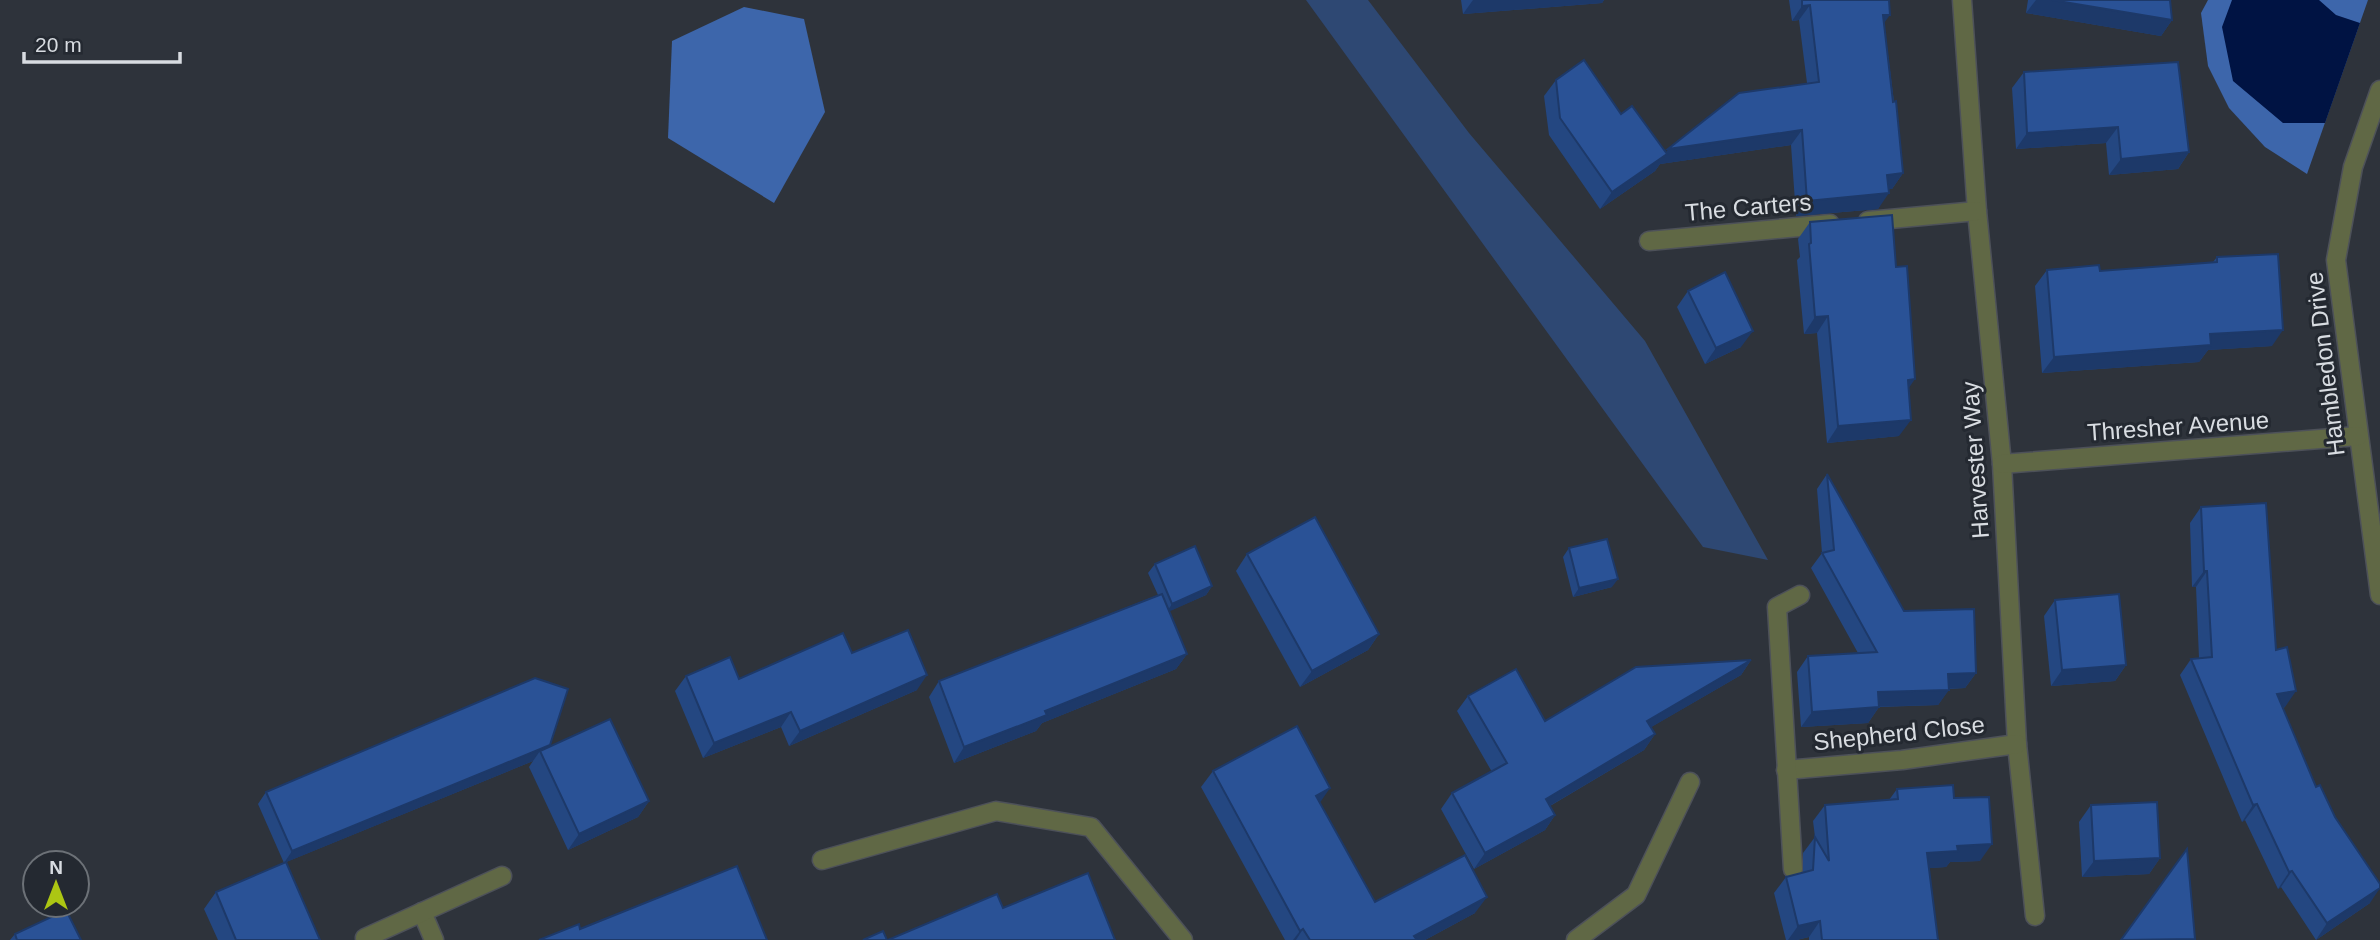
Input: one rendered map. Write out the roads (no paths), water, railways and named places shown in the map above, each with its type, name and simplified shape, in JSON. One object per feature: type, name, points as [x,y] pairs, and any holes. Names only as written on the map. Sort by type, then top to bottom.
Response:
[{"type":"street","name":"Harvester Way","points":[[1962,0],[1977,211],[2002,464],[2017,744],[2035,916]]},
{"type":"street","name":"Hambledon Drive","points":[[2380,90],[2353,167],[2336,260],[2380,594]]},
{"type":"street","name":"The Carters","points":[[1649,241],[1977,211]]},
{"type":"street","name":"Thresher Avenue","points":[[2002,464],[2358,436]]},
{"type":"street","name":"Shepherd Close","points":[[1793,869],[1777,607],[1800,595]]},
{"type":"street","name":"Shepherd Close","points":[[1786,770],[1902,760],[2017,744]]},
{"type":"street","points":[[1576,940],[1636,895],[1690,782]]},
{"type":"street","points":[[822,860],[996,811],[1091,827],[1183,940]]},
{"type":"street","points":[[365,938],[502,876]]},
{"type":"street","points":[[422,912],[434,940]]}]
